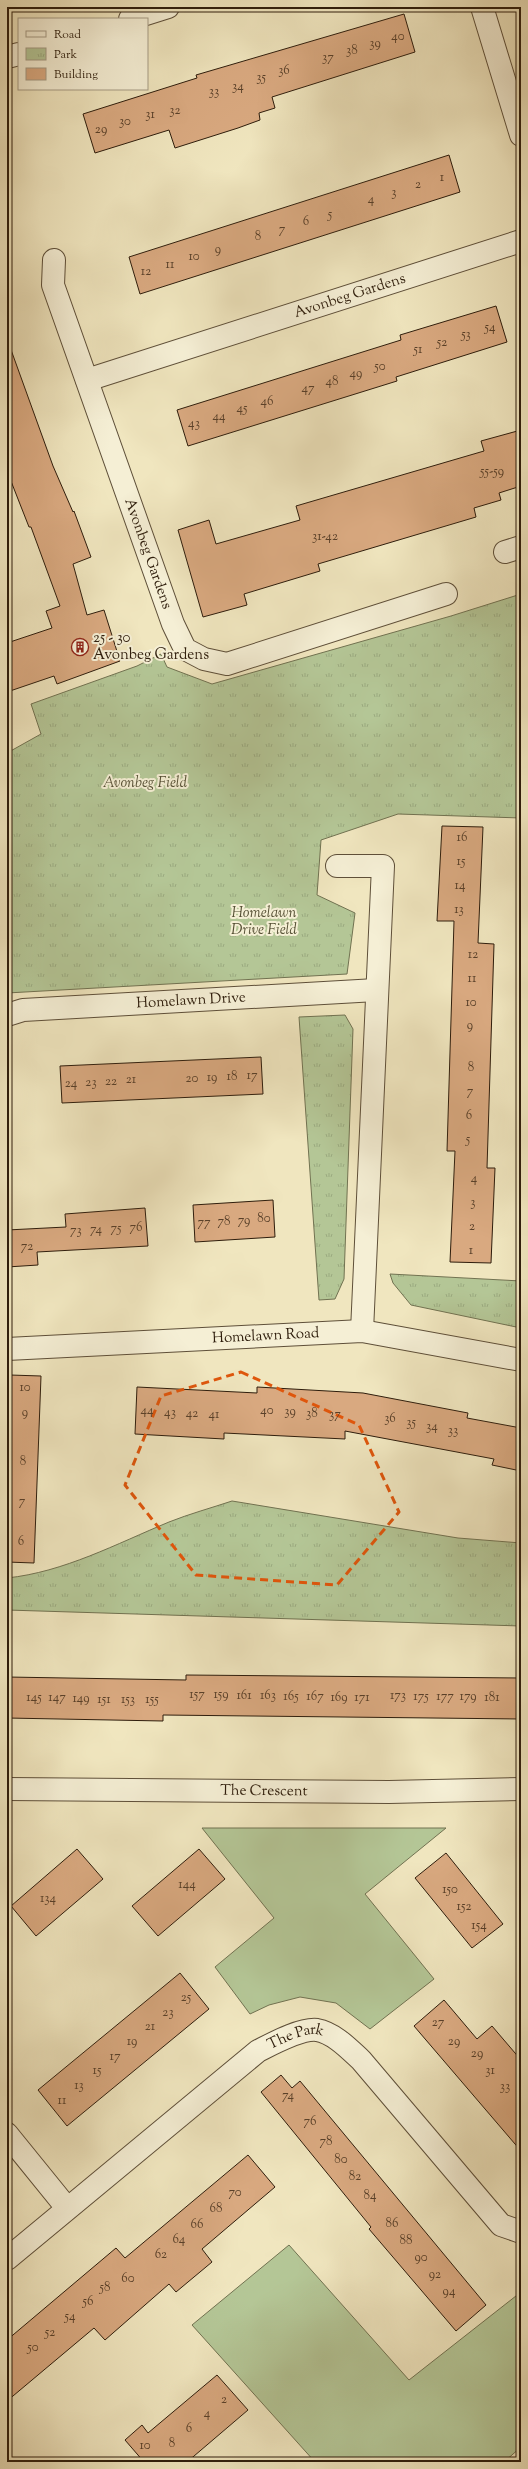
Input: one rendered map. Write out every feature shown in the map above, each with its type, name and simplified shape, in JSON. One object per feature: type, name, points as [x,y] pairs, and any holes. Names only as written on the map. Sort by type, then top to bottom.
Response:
[{"type":"street","points":[[133,18],[168,7]]},
{"type":"street","points":[[482,7],[521,136]]},
{"type":"street","points":[[7,57],[18,54]]},
{"type":"street","name":"Avonbeg Gardens","points":[[87,380],[521,241]]},
{"type":"street","name":"Avonbeg Gardens","points":[[54,260],[53,285],[173,624],[185,649],[204,659],[227,664],[446,594]]},
{"type":"street","points":[[337,866],[382,866],[362,1331]]},
{"type":"street","name":"Homelawn Drive","points":[[7,1015],[23,1010],[376,990]]},
{"type":"street","name":"Homelawn Road","points":[[7,1349],[362,1331],[521,1360]]},
{"type":"street","name":"The Crescent","points":[[7,1789],[390,1792],[521,1789]]},
{"type":"street","name":"The Park","points":[[7,2259],[258,2051],[287,2036],[317,2030],[340,2041],[361,2060],[501,2225],[521,2232]]},
{"type":"street","points":[[7,2134],[67,2208]]},
{"type":"highlighted area","points":[[241,1372],[359,1425],[399,1512],[337,1585],[196,1575],[125,1485],[161,1396]]},
{"type":"green space","name":"Avonbeg Field","points":[[521,594],[521,818],[398,814],[321,840],[317,895],[355,913],[347,974],[7,993],[7,776],[11,774],[7,764],[7,753],[41,734],[31,704],[137,666],[161,654],[167,667],[212,684],[451,616]]},
{"type":"green space","points":[[345,1015],[353,1029],[344,1279],[335,1299],[319,1300],[299,1017]]},
{"type":"green space","points":[[390,1274],[521,1281],[521,1328],[411,1305],[393,1283]]},
{"type":"green space","points":[[232,1501],[458,1538],[521,1543],[521,1626],[7,1610],[7,1578],[49,1570],[90,1556],[169,1522]]},
{"type":"green space","points":[[202,1828],[446,1828],[365,1894],[434,1979],[370,2029],[336,2003],[300,1997],[269,2005],[250,2014],[215,1967],[274,1918]]},
{"type":"green space","points":[[289,2245],[409,2380],[521,2292],[521,2447],[504,2462],[315,2462],[192,2325]]},
{"type":"building","points":[[404,14],[415,52],[272,97],[275,108],[259,113],[260,120],[175,148],[169,130],[95,153],[83,114],[197,78],[196,75]]},
{"type":"building","points":[[449,155],[460,192],[140,294],[129,257]]},
{"type":"building","points":[[496,306],[507,342],[396,377],[397,381],[188,446],[177,410],[401,340],[400,335]]},
{"type":"building","points":[[7,347],[10,347],[53,466],[73,512],[74,511],[91,557],[73,564],[87,615],[104,610],[120,661],[57,684],[54,676],[7,692],[7,643],[52,628],[46,611],[60,606],[31,527],[29,527],[7,471]]},
{"type":"building","points":[[521,430],[521,486],[499,493],[501,500],[474,508],[476,517],[318,564],[320,571],[244,594],[247,605],[203,617],[178,530],[209,520],[216,544],[300,520],[296,506],[484,451],[481,441]]},
{"type":"building","points":[[442,826],[483,827],[478,943],[494,944],[487,1168],[495,1168],[491,1263],[450,1262],[455,1151],[447,1151],[454,921],[437,921]]},
{"type":"building","points":[[261,1057],[263,1094],[62,1103],[60,1066]]},
{"type":"building","points":[[273,1200],[275,1237],[195,1242],[193,1205]]},
{"type":"building","points":[[145,1208],[148,1246],[37,1252],[38,1265],[7,1267],[7,1230],[66,1227],[65,1214]]},
{"type":"building","points":[[10,1375],[41,1376],[34,1563],[7,1562],[7,1441],[9,1441]]},
{"type":"building","points":[[137,1387],[257,1393],[257,1387],[363,1393],[468,1413],[467,1418],[521,1428],[521,1471],[492,1465],[494,1459],[345,1431],[345,1439],[224,1433],[224,1439],[135,1434]]},
{"type":"building","points":[[186,1675],[521,1678],[521,1719],[163,1715],[163,1721],[7,1718],[7,1677],[186,1680]]},
{"type":"building","points":[[77,1849],[103,1879],[36,1936],[11,1906]]},
{"type":"building","points":[[199,1849],[225,1879],[158,1936],[132,1906]]},
{"type":"building","points":[[446,1853],[503,1924],[472,1948],[415,1878]]},
{"type":"building","points":[[180,1973],[209,2009],[67,2126],[38,2090]]},
{"type":"building","points":[[444,2000],[477,2039],[492,2026],[521,2060],[521,2151],[414,2026]]},
{"type":"building","points":[[281,2075],[292,2088],[300,2081],[486,2305],[456,2331],[369,2229],[371,2227],[261,2092]]},
{"type":"building","points":[[248,2155],[275,2187],[202,2249],[212,2262],[176,2292],[169,2284],[105,2340],[94,2328],[7,2401],[7,2340],[116,2248],[125,2258]]},
{"type":"building","points":[[217,2375],[248,2410],[187,2462],[144,2462],[125,2440],[142,2425],[148,2433]]},
{"type":"place","name":"25 - 30 Avonbeg Gardens","points":[[80,647]]},
{"type":"park label","name":"Homelawn Drive Field","points":[[264,922]]}]
